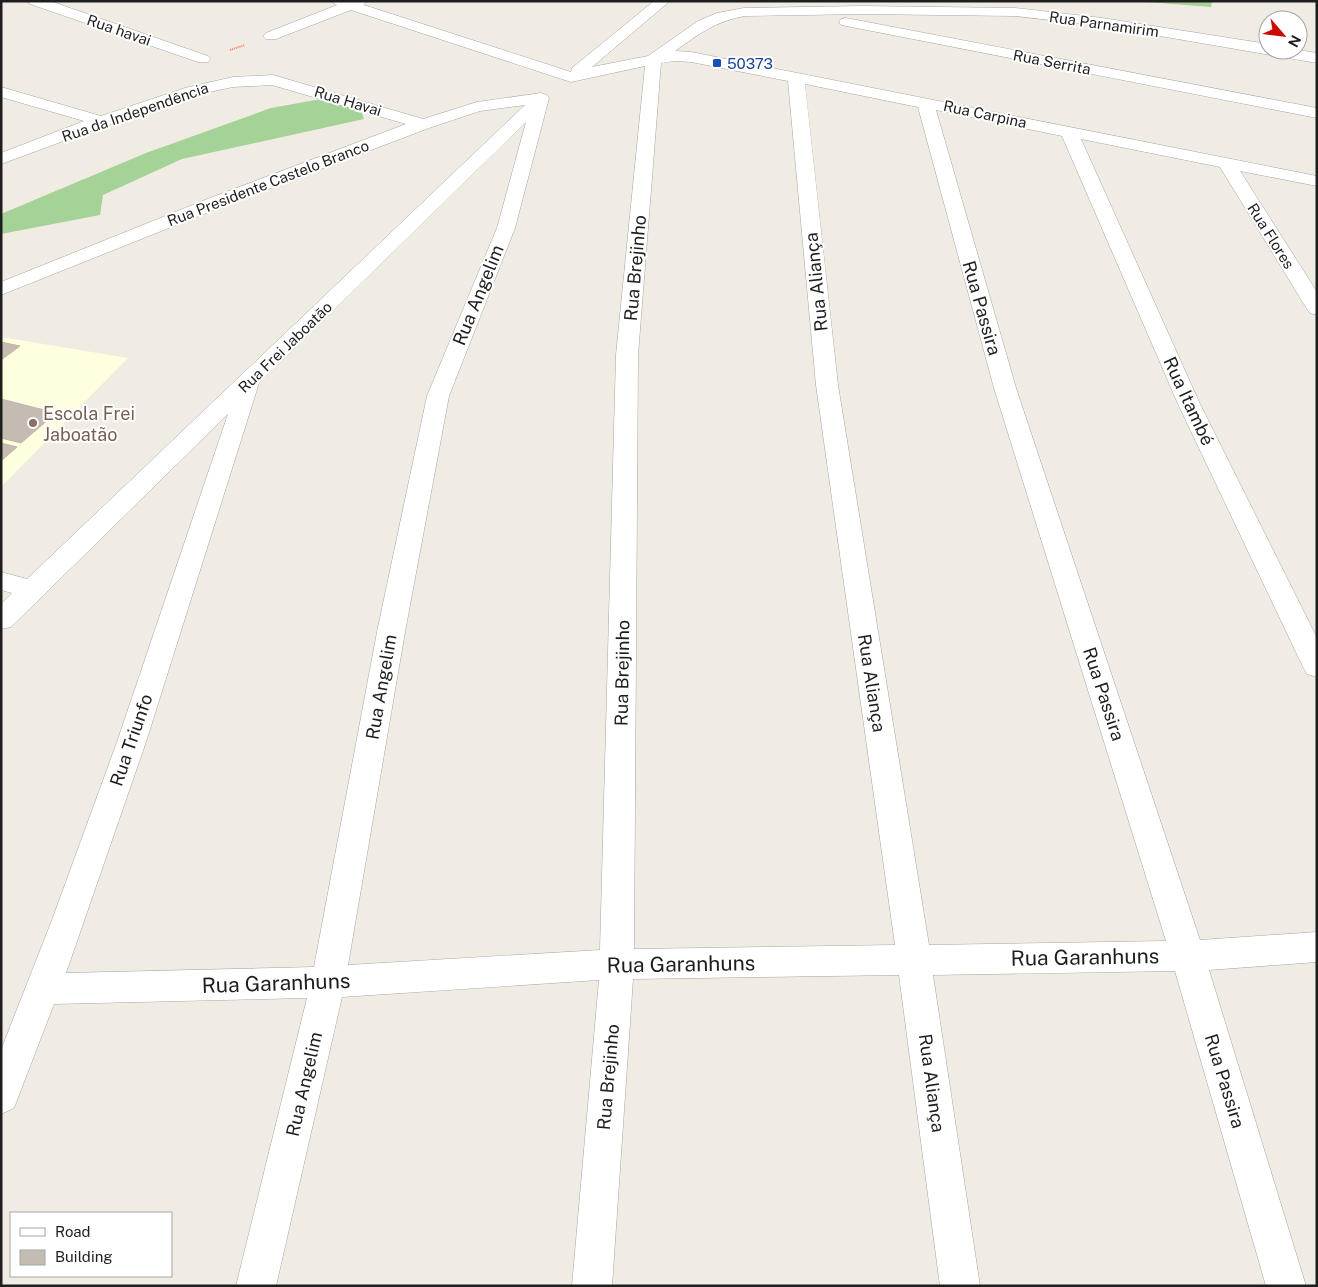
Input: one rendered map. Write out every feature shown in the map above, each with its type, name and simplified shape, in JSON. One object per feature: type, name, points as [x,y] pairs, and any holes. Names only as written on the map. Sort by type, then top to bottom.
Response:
[{"type":"street","name":"Rua havai","points":[[35,1],[203,59]]},
{"type":"street","name":"Rua Frei Jaboatão","points":[[1,620],[541,98],[571,77],[663,1]]},
{"type":"street","points":[[271,36],[350,3],[571,77]]},
{"type":"street","name":"Rua Parnamirim","points":[[653,60],[694,29],[712,19],[744,12],[788,11],[1015,12],[1094,21],[1258,47]]},
{"type":"street","name":"Rua Serrita","points":[[788,11],[1317,113]]},
{"type":"street","name":"Rua Carpina","points":[[571,77],[617,66],[675,56],[691,56],[1317,181]]},
{"type":"street","name":"Rua Brejinho","points":[[592,1286],[617,964],[627,356],[653,60]]},
{"type":"street","name":"Rua Aliança","points":[[796,78],[826,385],[914,958],[960,1286]]},
{"type":"street","name":"Rua da Independência","points":[[1,159],[100,121],[213,85],[273,80]]},
{"type":"street","name":"Rua Havai","points":[[273,80],[423,124]]},
{"type":"street","points":[[1,92],[100,121]]},
{"type":"street","name":"Rua Presidente Castelo Branco","points":[[1,289],[226,198],[423,124],[477,107],[541,98]]},
{"type":"street","name":"Rua Angelim","points":[[256,1286],[328,982],[390,632],[438,396],[506,228],[541,98]]},
{"type":"street","name":"Rua Passira","points":[[924,102],[1005,388],[1188,956],[1286,1286]]},
{"type":"street","name":"Rua Itambé","points":[[1069,132],[1189,404],[1317,667]]},
{"type":"street","name":"Rua Flores","points":[[1226,164],[1317,309]]},
{"type":"street","name":"Rua Triunfo","points":[[1,1096],[44,989],[164,646],[250,380]]},
{"type":"street","points":[[1,581],[33,590]]},
{"type":"street","name":"Rua Garanhuns","points":[[44,989],[328,982],[617,964],[914,958],[1188,956],[1317,947]]},
{"type":"path","points":[[203,59],[271,36]]},
{"type":"shaded area","name":"Escola Frei Jaboatão","points":[[1,337],[128,358],[1,487]]},
{"type":"green space","points":[[1134,1],[1212,1],[1211,7]]},
{"type":"green space","points":[[327,98],[360,108],[364,119],[182,159],[103,195],[100,215],[1,234],[1,214],[146,153],[271,108]]},
{"type":"building","points":[[1,342],[20,346],[1,360]]},
{"type":"building","points":[[1,399],[56,413],[21,443],[1,438]]},
{"type":"building","points":[[1,443],[17,447],[1,461]]},
{"type":"place","name":"50373","points":[[717,63]]},
{"type":"place","name":"Escola Frei Jaboatão","points":[[33,423]]}]
